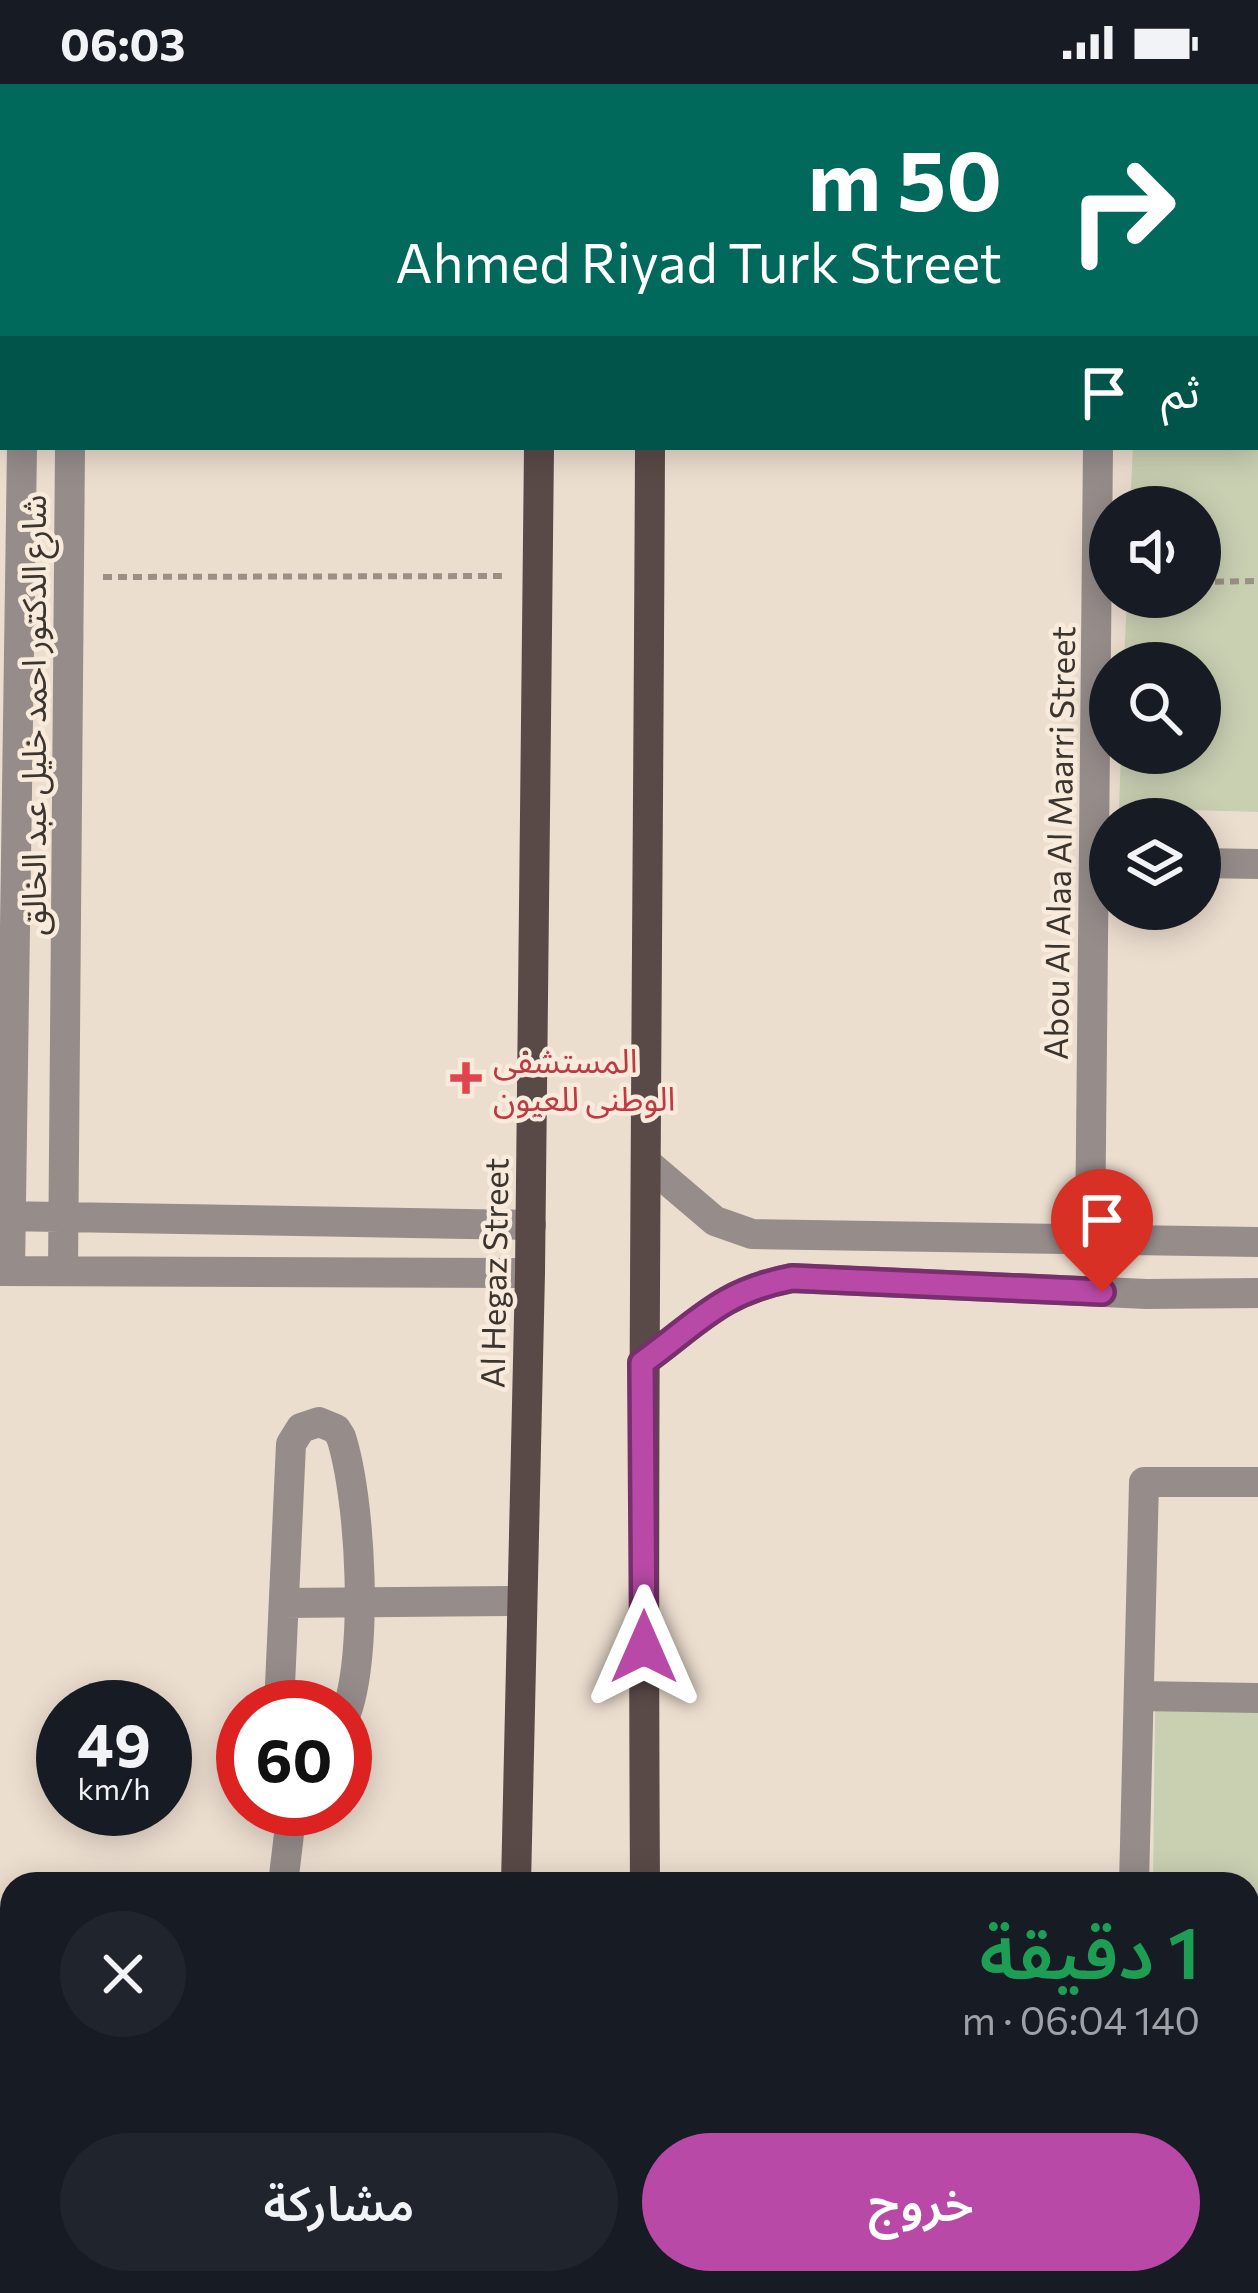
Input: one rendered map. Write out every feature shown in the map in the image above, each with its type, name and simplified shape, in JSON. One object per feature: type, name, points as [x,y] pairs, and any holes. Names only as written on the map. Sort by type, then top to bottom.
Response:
[{"type":"main road","name":"Al Hegaz Street","points":[[515,1872],[531,1226],[539,450]]},
{"type":"main road","points":[[645,1872],[642,1363],[648,1164],[650,450]]},
{"type":"street","name":"شارع الدكتور احمد خليل عبد الخالق","points":[[5,1271],[22,450]]},
{"type":"street","name":"شارع الدكتور احمد خليل عبد الخالق","points":[[63,1271],[70,450]]},
{"type":"street","name":"Abou Al Alaa Al Maarri Street","points":[[1098,450],[1101,798]]},
{"type":"street","points":[[1221,863],[1258,864]]},
{"type":"street","name":"Abou Al Alaa Al Maarri Street","points":[[1090,1240],[1100,930]]},
{"type":"street","points":[[648,1164],[715,1221],[752,1234],[1258,1242]]},
{"type":"street","points":[[6,1216],[531,1226]]},
{"type":"street","points":[[5,1271],[530,1273]]},
{"type":"street","points":[[642,1363],[715,1305],[752,1286],[792,1278],[1147,1294],[1258,1293]]},
{"type":"street","points":[[280,1680],[291,1444],[301,1428],[319,1422],[336,1429],[344,1446],[360,1603],[355,1680]]},
{"type":"street","points":[[1134,1872],[1144,1482],[1258,1482]]},
{"type":"street","points":[[284,1603],[522,1601]]},
{"type":"street","points":[[1139,1696],[1258,1698]]},
{"type":"street","points":[[285,1872],[289,1836]]},
{"type":"path","points":[[69,577],[537,576]]},
{"type":"path","points":[[1221,582],[1258,581]]},
{"type":"green space","points":[[1133,450],[1258,450],[1258,812],[1221,811],[1221,798],[1119,798],[1120,774],[1221,774],[1221,642],[1125,642],[1126,618],[1221,618],[1221,486],[1131,486]]},
{"type":"green space","points":[[1155,1710],[1258,1711],[1258,1872],[1153,1872]]},
{"type":"place","name":"المستشفى الوطنى للعيون","points":[[466,1078]]},
{"type":"route","points":[[644,1647],[642,1363],[715,1305],[752,1286],[792,1278],[1102,1292]]}]
